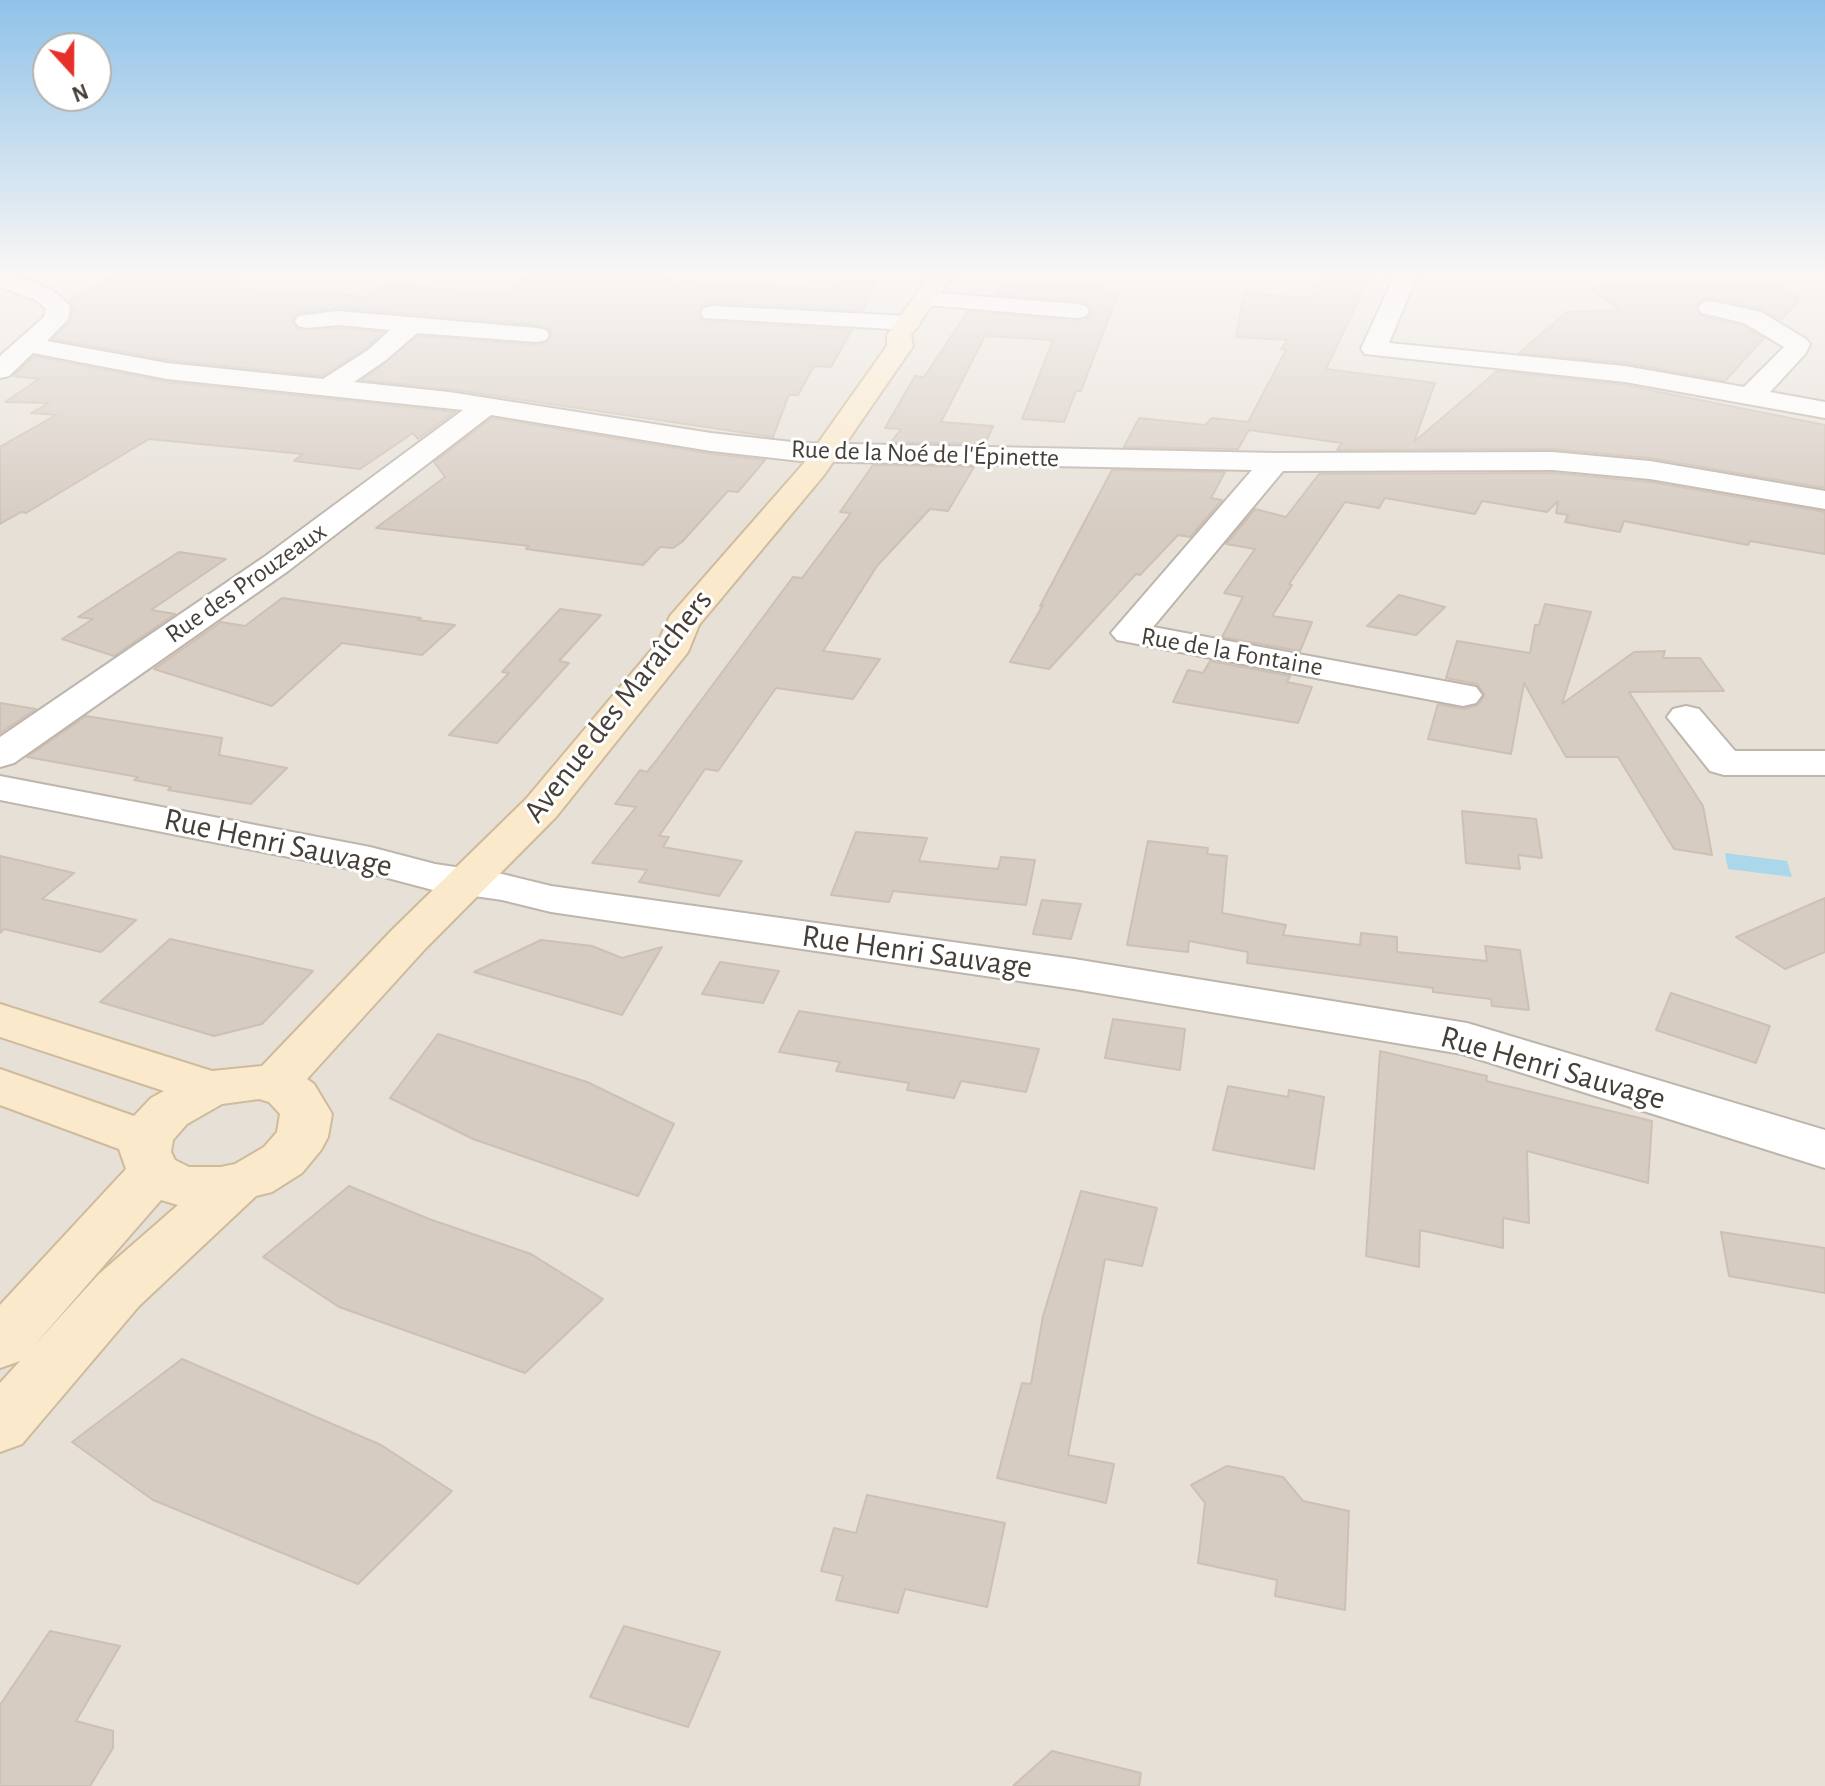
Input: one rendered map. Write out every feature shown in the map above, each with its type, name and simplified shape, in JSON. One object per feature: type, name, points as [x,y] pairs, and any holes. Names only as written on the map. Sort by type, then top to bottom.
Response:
[{"type":"main road","name":"Avenue des Maraîchers","points":[[274,1084],[409,939],[541,808],[675,644],[682,623],[825,453],[891,358]]},
{"type":"main road","points":[[0,1020],[210,1088]]},
{"type":"main road","points":[[0,1086],[150,1156],[170,1183],[192,1188],[236,1184],[269,1170],[295,1148],[306,1125],[303,1104],[296,1096],[274,1084],[243,1082],[210,1088],[169,1111],[151,1130],[150,1156],[0,1344]]},
{"type":"main road","points":[[0,1426],[119,1290],[236,1184]]},
{"type":"street","name":"Rue de la Noé de l'Épinette","points":[[100,358],[167,371],[486,406],[711,442],[825,453],[1275,462],[1553,461],[1703,477],[1825,500]]},
{"type":"street","points":[[329,387],[372,358]]},
{"type":"street","points":[[1468,358],[1625,374],[1825,410]]},
{"type":"street","points":[[1751,396],[1787,358]]},
{"type":"street","name":"Rue des Prouzeaux","points":[[0,755],[276,564],[486,406]]},
{"type":"street","name":"Rue de la Fontaine","points":[[1275,462],[1129,633],[1463,695]]},
{"type":"street","points":[[1686,717],[1724,763],[1825,763]]},
{"type":"street","name":"Rue Henri Sauvage","points":[[0,788],[354,856],[551,899],[1074,974],[1467,1039],[1824,1147]]},
{"type":"shaded area","points":[[0,358],[1825,358],[1825,1786],[0,1786]]},
{"type":"water","points":[[1725,853],[1787,861],[1792,877],[1728,869]]},
{"type":"building","points":[[32,358],[46,358],[167,382],[455,412],[418,439],[413,433],[360,469],[294,461],[303,454],[149,439],[26,513],[21,512],[0,524],[0,447],[56,415],[31,413],[49,403],[5,402],[39,379],[13,376]]},
{"type":"building","points":[[158,358],[350,358],[322,376]]},
{"type":"building","points":[[390,358],[836,358],[831,367],[814,366],[798,395],[789,395],[773,437],[449,389],[362,380]]},
{"type":"building","points":[[936,358],[974,358],[941,422],[993,426],[985,444],[891,442],[901,429],[885,428],[915,376],[924,377]]},
{"type":"building","points":[[1046,358],[1093,358],[1081,391],[1076,391],[1064,422],[1022,419]]},
{"type":"building","points":[[1282,358],[1331,358],[1326,369],[1435,383],[1414,442],[1497,371],[1625,385],[1825,425],[1825,488],[1650,458],[1553,449],[1337,450],[1342,443],[1249,430],[1238,449],[1124,447],[1139,418],[1205,425],[1212,418],[1248,422]]},
{"type":"building","points":[[1576,358],[1746,358],[1725,381],[1626,363]]},
{"type":"building","points":[[492,418],[765,460],[738,492],[728,491],[682,542],[673,548],[660,547],[643,565],[526,549],[529,546],[376,528],[445,477],[434,462]]},
{"type":"building","points":[[873,465],[974,467],[948,511],[930,509],[877,566],[823,651],[880,659],[853,699],[776,688],[718,771],[705,769],[659,836],[669,837],[663,847],[742,861],[719,896],[639,882],[647,870],[592,863],[636,807],[615,804],[640,770],[647,772],[656,761],[793,577],[802,578],[851,513],[840,512]]},
{"type":"building","points":[[1112,470],[1225,472],[1211,498],[1222,500],[1190,537],[1178,535],[1140,575],[1136,574],[1049,669],[1010,662],[1043,605],[1040,606]]},
{"type":"building","points":[[1553,473],[1650,482],[1825,512],[1825,554],[1750,541],[1748,545],[1624,521],[1620,532],[1565,522],[1568,515],[1556,513],[1558,501],[1547,512],[1482,501],[1475,514],[1385,498],[1379,508],[1345,502],[1289,584],[1292,585],[1272,616],[1312,622],[1300,651],[1222,637],[1243,597],[1224,593],[1255,549],[1226,544],[1255,509],[1286,517],[1319,474]]},
{"type":"building","points":[[179,552],[226,559],[151,610],[175,614],[114,656],[62,639],[93,619],[78,617]]},
{"type":"building","points":[[1399,595],[1445,607],[1416,635],[1367,626]]},
{"type":"building","points":[[282,598],[455,625],[422,655],[342,643],[272,706],[154,669],[221,622],[245,626]]},
{"type":"building","points":[[1545,604],[1591,612],[1562,704],[1634,652],[1665,651],[1663,658],[1700,658],[1724,691],[1629,692],[1703,806],[1712,855],[1674,849],[1618,757],[1566,757],[1524,683],[1511,754],[1428,739],[1438,704],[1464,709],[1478,705],[1485,695],[1477,684],[1446,678],[1457,641],[1530,653],[1535,625],[1539,625]]},
{"type":"building","points":[[560,609],[601,615],[559,661],[569,663],[497,743],[449,735],[509,673],[502,672]]},
{"type":"building","points":[[1210,661],[1290,676],[1287,682],[1312,687],[1298,723],[1173,702],[1188,670],[1203,673]]},
{"type":"building","points":[[0,703],[36,709],[0,733]]},
{"type":"building","points":[[86,716],[222,738],[219,755],[287,768],[251,804],[168,790],[171,787],[134,780],[138,777],[27,757]]},
{"type":"building","points":[[1462,811],[1536,819],[1542,858],[1518,855],[1520,869],[1466,863]]},
{"type":"building","points":[[856,832],[927,838],[919,861],[998,869],[1001,857],[1035,860],[1026,905],[893,891],[889,902],[831,895]]},
{"type":"building","points":[[1148,841],[1208,848],[1207,854],[1227,856],[1222,913],[1286,925],[1283,935],[1360,945],[1361,933],[1397,937],[1397,952],[1487,961],[1485,946],[1520,950],[1529,1010],[1492,1006],[1491,999],[1433,992],[1433,988],[1247,963],[1248,952],[1189,941],[1188,952],[1127,945]]},
{"type":"building","points":[[0,856],[74,873],[42,899],[136,920],[101,952],[4,929],[0,933]]},
{"type":"building","points":[[1825,898],[1825,952],[1785,969],[1736,937]]},
{"type":"building","points":[[1042,900],[1081,904],[1071,939],[1033,934]]},
{"type":"building","points":[[170,939],[313,971],[262,1024],[214,1036],[100,1002]]},
{"type":"building","points":[[541,940],[592,946],[622,958],[662,947],[622,1015],[474,972]]},
{"type":"building","points":[[720,962],[779,971],[763,1003],[702,994]]},
{"type":"building","points":[[1671,993],[1770,1026],[1756,1063],[1656,1030]]},
{"type":"building","points":[[799,1011],[1039,1049],[1026,1092],[961,1081],[954,1098],[907,1090],[909,1083],[836,1071],[840,1062],[779,1052]]},
{"type":"building","points":[[1113,1019],[1185,1029],[1180,1070],[1105,1058]]},
{"type":"building","points":[[438,1034],[587,1082],[674,1124],[638,1196],[473,1139],[390,1098]]},
{"type":"building","points":[[1380,1051],[1487,1076],[1486,1081],[1652,1121],[1648,1183],[1527,1151],[1529,1223],[1503,1218],[1503,1248],[1420,1230],[1419,1267],[1366,1256]]},
{"type":"building","points":[[1228,1086],[1288,1097],[1289,1090],[1324,1097],[1314,1169],[1213,1150]]},
{"type":"building","points":[[349,1186],[429,1219],[531,1254],[603,1299],[525,1373],[339,1307],[263,1257]]},
{"type":"building","points":[[1081,1191],[1157,1208],[1142,1266],[1105,1259],[1068,1455],[1114,1464],[1106,1503],[997,1478],[1022,1383],[1031,1384],[1043,1316]]},
{"type":"building","points":[[1721,1232],[1825,1248],[1825,1293],[1729,1276]]},
{"type":"building","points":[[182,1359],[381,1445],[452,1491],[358,1584],[153,1500],[72,1442]]},
{"type":"building","points":[[1227,1466],[1283,1477],[1303,1501],[1349,1511],[1345,1610],[1275,1596],[1277,1580],[1198,1563],[1205,1503],[1191,1485]]},
{"type":"building","points":[[867,1495],[1005,1523],[987,1607],[905,1589],[898,1613],[836,1600],[843,1576],[821,1571],[834,1528],[856,1533]]},
{"type":"building","points":[[624,1626],[720,1652],[688,1727],[590,1697]]},
{"type":"building","points":[[50,1631],[120,1646],[76,1721],[113,1731],[113,1748],[90,1786],[0,1786],[0,1705]]},
{"type":"building","points":[[1052,1751],[1141,1773],[1139,1786],[1013,1786]]}]
